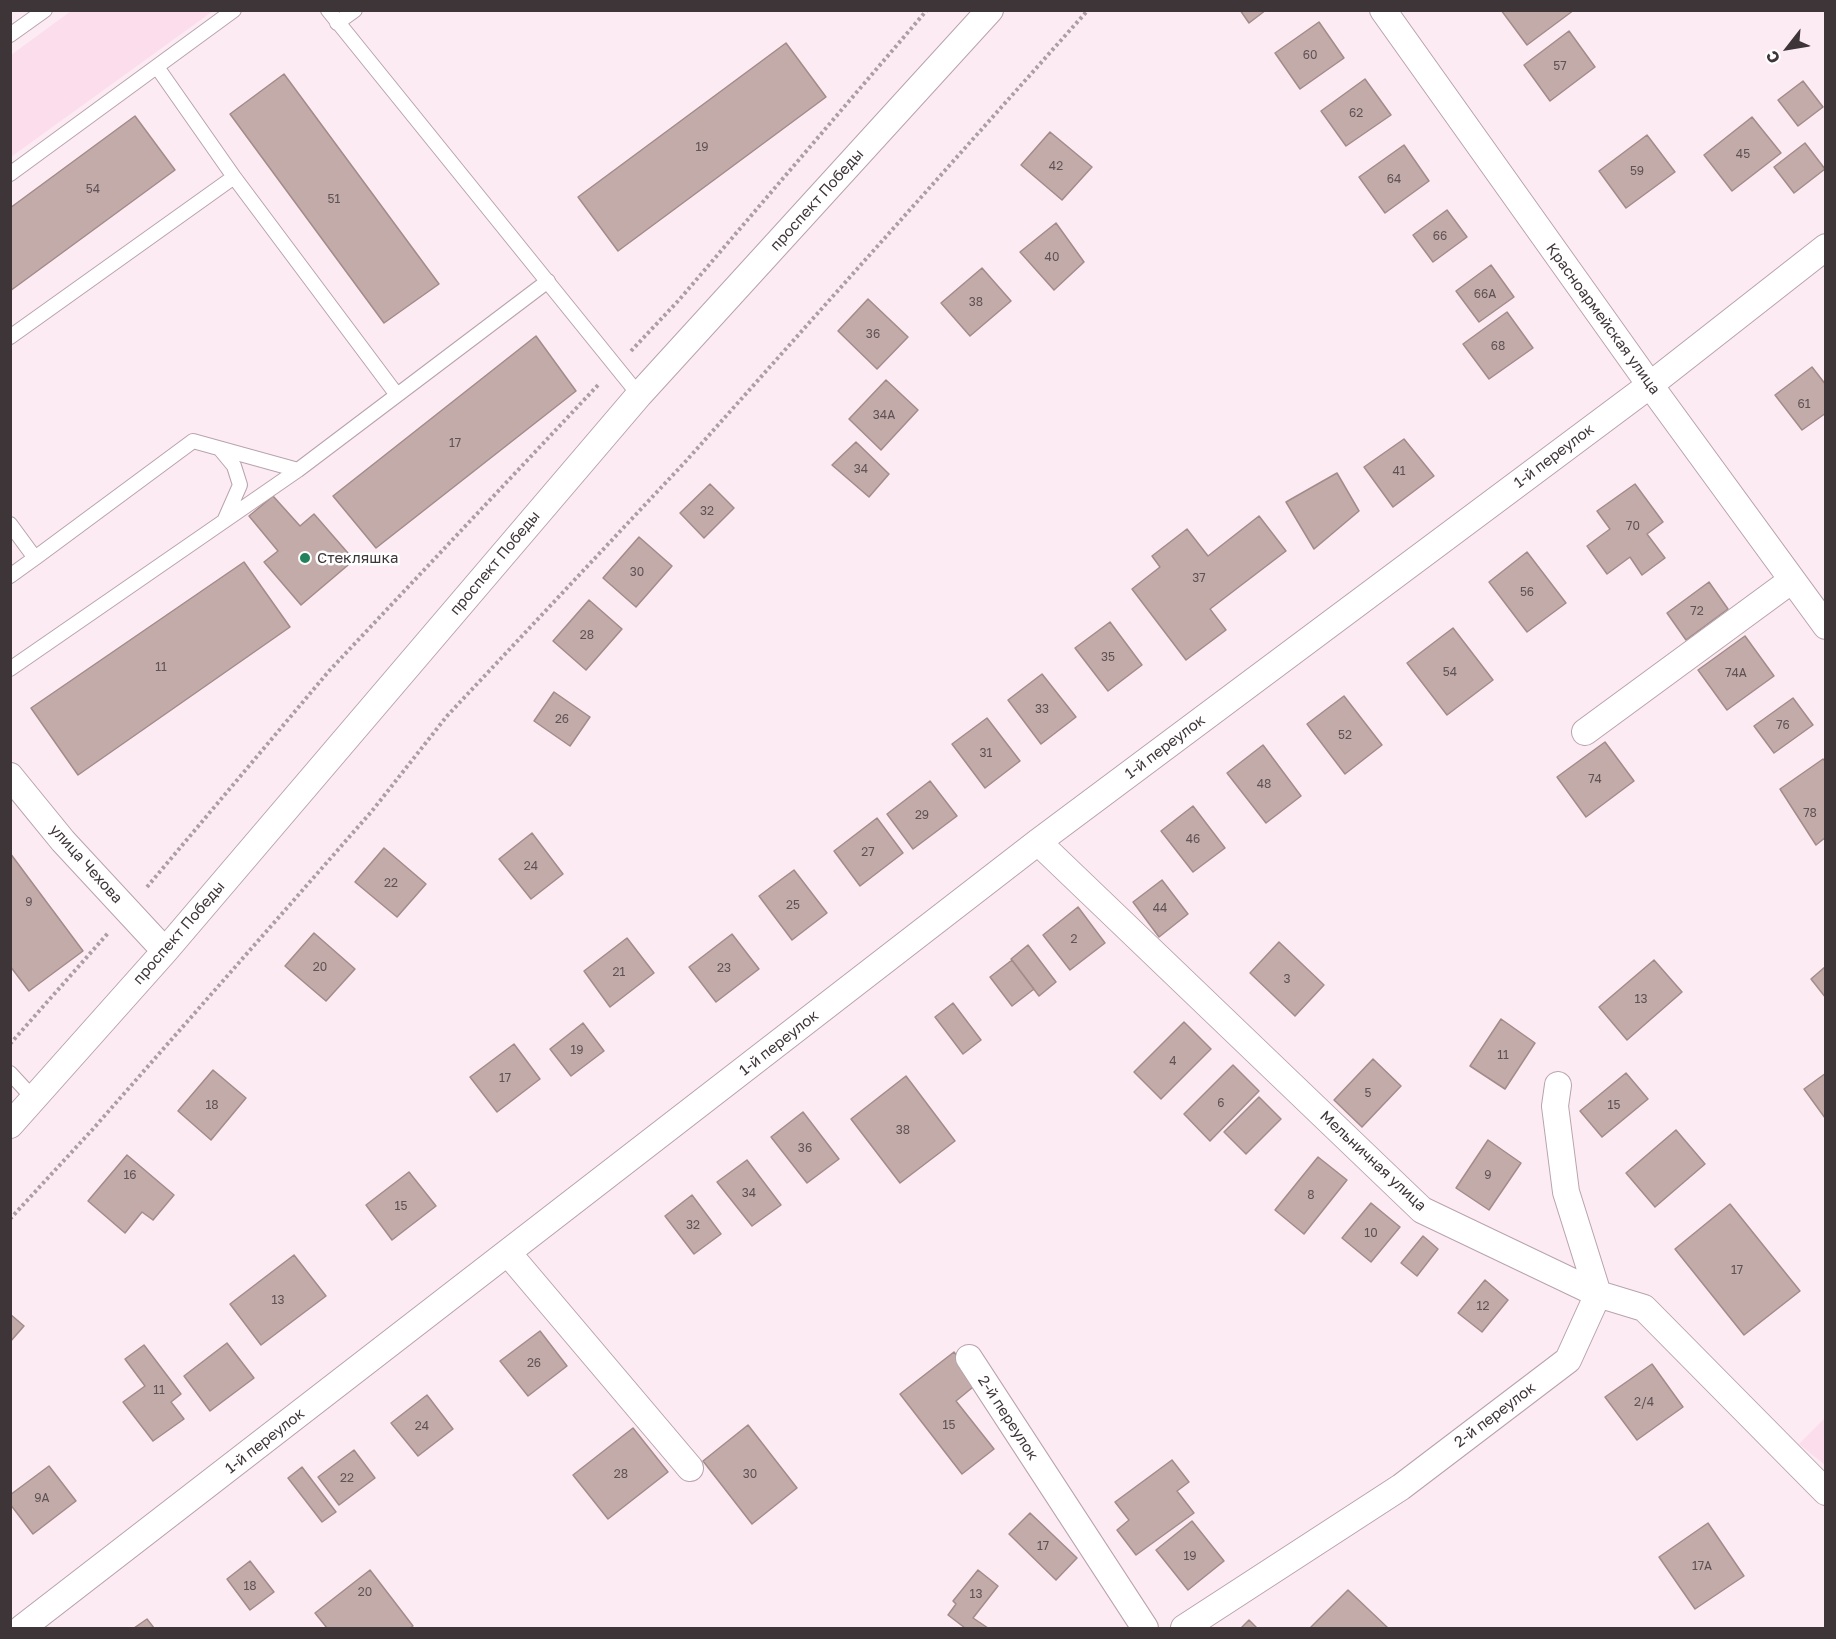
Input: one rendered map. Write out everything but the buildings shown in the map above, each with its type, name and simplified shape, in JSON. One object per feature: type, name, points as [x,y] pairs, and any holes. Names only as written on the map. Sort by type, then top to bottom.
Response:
[{"type":"street","name":"проспект Победы","points":[[10,1125],[165,951],[639,395],[990,10]]},
{"type":"street","name":"Красноармейская улица","points":[[1383,10],[1650,385],[1826,626]]},
{"type":"street","name":"1-й переулок","points":[[22,1629],[1038,842],[1650,385],[1826,247]]},
{"type":"street","points":[[1585,732],[1792,580]]},
{"type":"street","name":"улица Чехова","points":[[10,776],[63,841],[165,951]]},
{"type":"street","name":"Мельничная улица","points":[[1038,842],[1422,1210],[1598,1294],[1644,1308],[1826,1492]]},
{"type":"street","points":[[1558,1085],[1555,1106],[1566,1192],[1598,1294]]},
{"type":"street","points":[[508,1253],[690,1468]]},
{"type":"street","name":"2-й переулок","points":[[1184,1629],[1401,1487],[1568,1360],[1598,1294]]},
{"type":"street","name":"2-й переулок","points":[[969,1358],[1145,1629]]},
{"type":"lane","points":[[10,35],[45,10]]},
{"type":"lane","points":[[10,174],[234,10]]},
{"type":"lane","points":[[328,10],[639,395]]},
{"type":"lane","points":[[337,22],[355,10]]},
{"type":"lane","points":[[157,67],[234,177],[397,395]]},
{"type":"lane","points":[[10,337],[234,177]]},
{"type":"lane","points":[[10,669],[298,470],[548,281]]},
{"type":"lane","points":[[10,576],[193,441],[298,470]]},
{"type":"lane","points":[[219,448],[234,466],[240,485],[224,521]]},
{"type":"lane","points":[[10,524],[35,558]]},
{"type":"lane","points":[[10,1074],[34,1099]]},
{"type":"path","points":[[10,1044],[128,911],[329,671],[679,300],[927,10]]},
{"type":"path","points":[[10,1219],[93,1130],[372,811],[447,716],[686,461],[1088,10]]},
{"type":"shaded area","points":[[71,11],[213,11],[11,157],[11,55]]},
{"type":"shaded area","points":[[1825,1418],[1825,1465],[1799,1444]]},
{"type":"place","name":"Стекляшка","points":[[305,558]]}]
